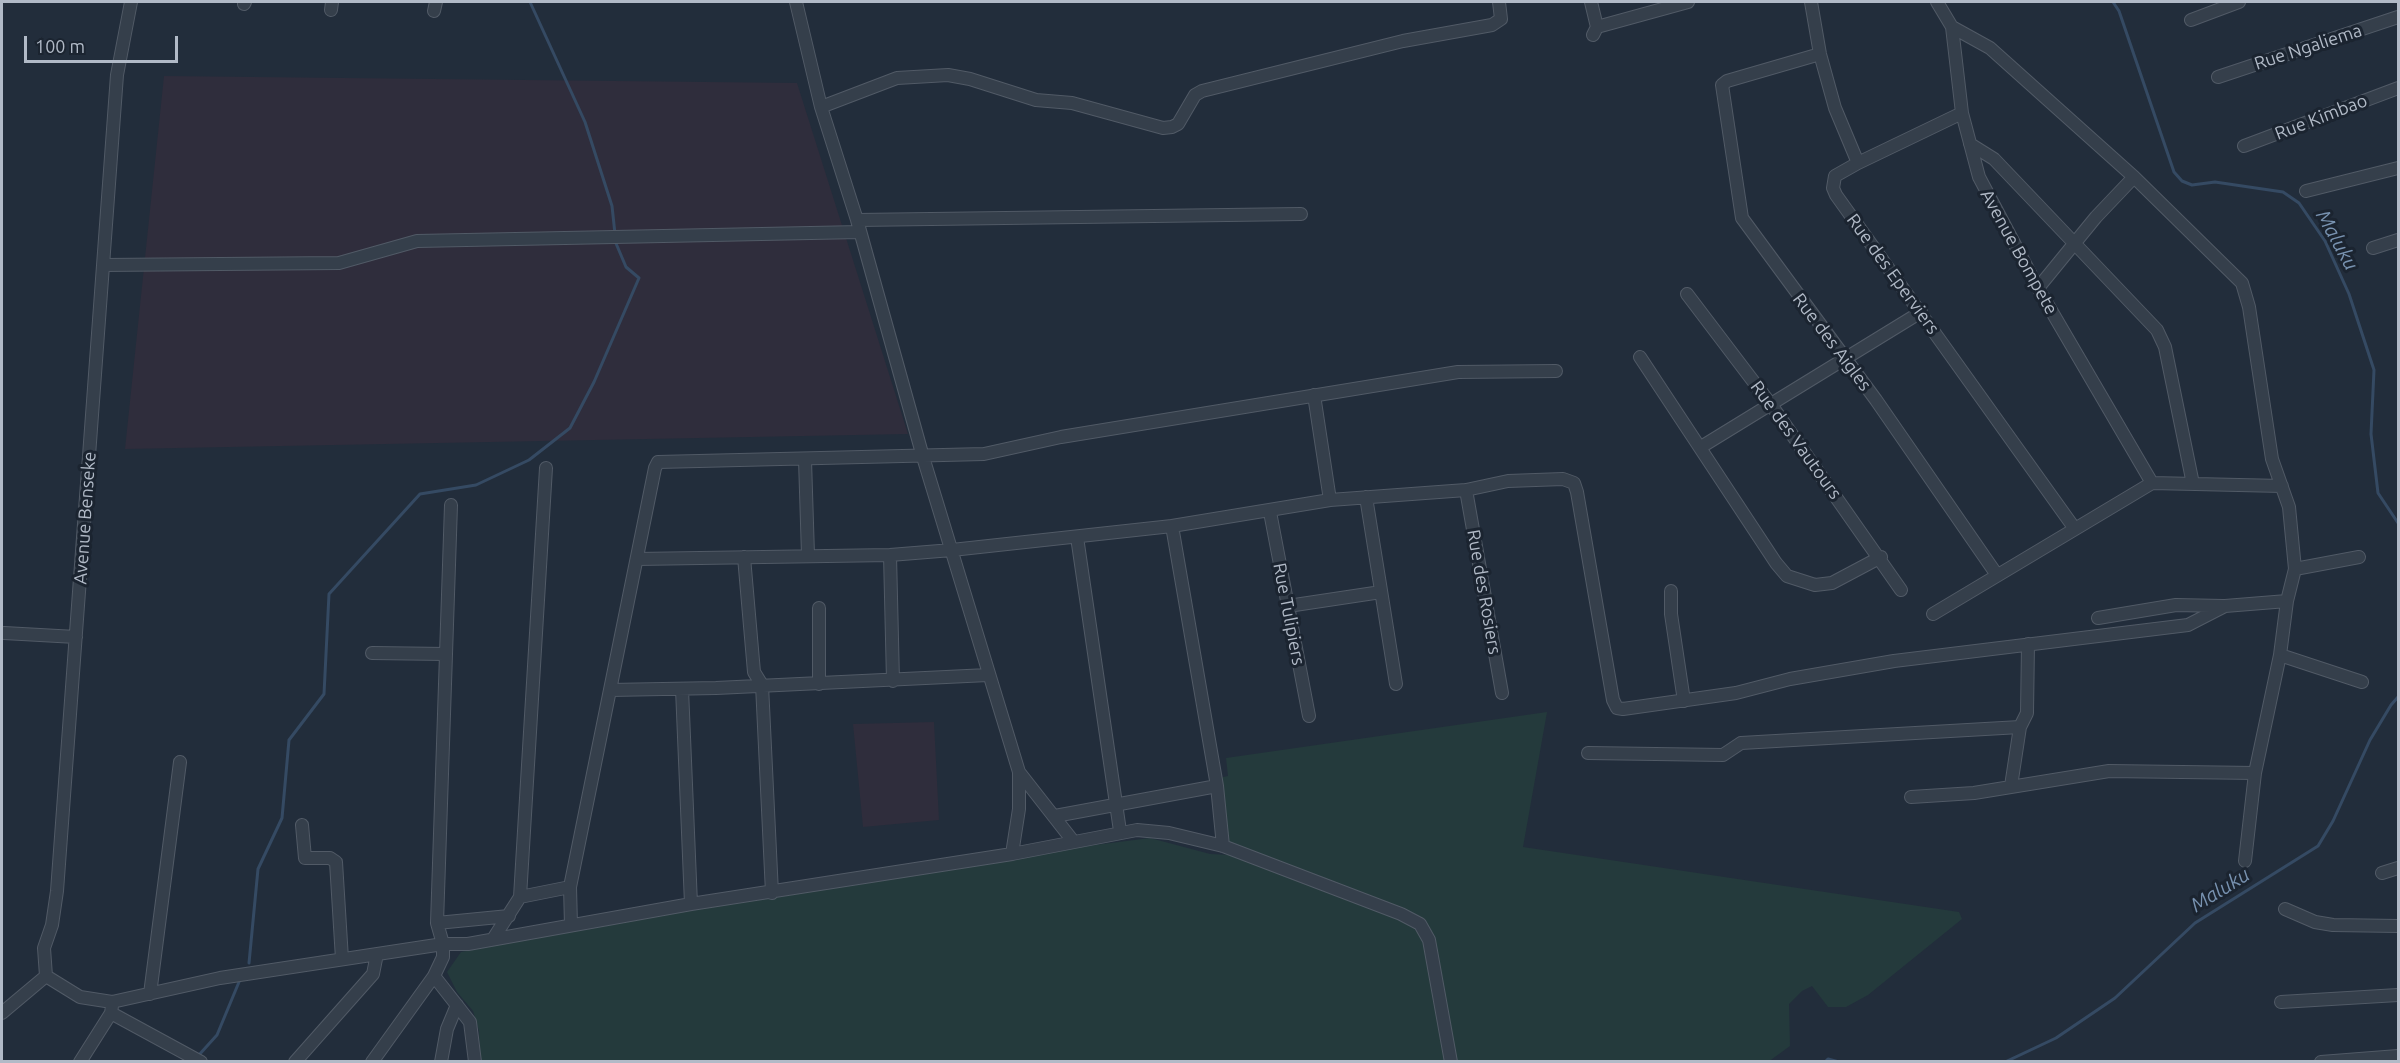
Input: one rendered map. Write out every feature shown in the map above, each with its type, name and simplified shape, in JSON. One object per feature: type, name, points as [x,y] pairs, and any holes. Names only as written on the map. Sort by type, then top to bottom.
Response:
[{"type":"street","name":"Avenue Benseke","points":[[46,976],[44,948],[55,911],[117,75],[131,2]]},
{"type":"street","points":[[796,2],[821,107],[858,226],[923,457],[1019,772],[1019,809],[1012,854]]},
{"type":"street","points":[[821,107],[897,78],[948,75],[970,79],[1036,100],[1072,104],[1163,128],[1172,127],[1178,124],[1195,95],[1202,91],[1403,41],[1498,22],[1502,13],[1500,2]]},
{"type":"street","points":[[1590,2],[1595,31],[1688,2]]},
{"type":"street","points":[[1811,2],[1820,54],[1835,108],[1858,163],[1962,113]]},
{"type":"street","name":"Avenue Bompete","points":[[1937,2],[1952,27],[1962,113],[1979,177],[2038,288],[2152,483]]},
{"type":"street","points":[[2191,20],[2239,2]]},
{"type":"street","name":"Rue Ngaliema","points":[[2218,77],[2398,17]]},
{"type":"street","points":[[1952,27],[1990,48],[2134,177],[2236,276],[2244,288],[2272,459],[2291,520],[2295,568],[2287,601],[2280,656],[2255,773],[2245,861]]},
{"type":"street","name":"Rue des Aigles","points":[[1820,54],[1727,81],[1722,88],[1742,218],[1846,360],[1997,574]]},
{"type":"street","name":"Rue Kimbao","points":[[2244,146],[2398,88]]},
{"type":"street","points":[[1970,144],[1994,159],[2157,330],[2162,339],[2193,484]]},
{"type":"street","name":"Rue des Eperviers","points":[[1858,163],[1835,176],[1833,188],[2075,529]]},
{"type":"street","points":[[2306,191],[2398,168]]},
{"type":"street","points":[[2038,288],[2134,177]]},
{"type":"street","points":[[103,265],[324,264],[348,261],[417,241],[622,238],[858,226],[1300,214]]},
{"type":"street","points":[[2373,248],[2398,240]]},
{"type":"street","name":"Rue des Vautours","points":[[1687,294],[1772,406],[1881,557],[1902,590]]},
{"type":"street","points":[[1701,447],[1772,406],[1921,312]]},
{"type":"street","points":[[1640,357],[1776,563],[1787,576],[1815,585],[1832,583],[1881,557]]},
{"type":"street","points":[[571,925],[570,887],[654,468],[658,462],[923,457],[992,453],[1061,437],[1458,372],[1556,371]]},
{"type":"street","points":[[1314,395],[1330,500]]},
{"type":"street","points":[[805,460],[808,555]]},
{"type":"street","points":[[494,939],[520,897],[546,468]]},
{"type":"street","points":[[637,559],[890,555],[952,550],[1172,526],[1270,512],[1330,500],[1466,490],[1508,481],[1563,479],[1574,483],[1614,705],[1623,709],[1736,693],[1812,675],[2028,644],[2188,625],[2224,606]]},
{"type":"street","points":[[1933,614],[2152,483],[2282,486]]},
{"type":"street","name":"Rue des Rosiers","points":[[1466,490],[1502,693]]},
{"type":"street","points":[[1366,497],[1396,684]]},
{"type":"street","points":[[372,1062],[434,976],[442,961],[443,944],[437,923],[451,505]]},
{"type":"street","name":"Rue Tulipiers","points":[[1270,512],[1309,716]]},
{"type":"street","points":[[1172,526],[1217,786],[1223,846]]},
{"type":"street","points":[[1077,537],[1114,805],[1120,831]]},
{"type":"street","points":[[890,555],[893,681]]},
{"type":"street","points":[[744,557],[754,672],[762,686],[772,892]]},
{"type":"street","points":[[2295,568],[2359,557]]},
{"type":"street","points":[[1671,591],[1671,615],[1684,701]]},
{"type":"street","points":[[1288,606],[1381,592]]},
{"type":"street","points":[[2098,618],[2176,605],[2224,606],[2287,601]]},
{"type":"street","points":[[819,608],[819,684]]},
{"type":"street","points":[[4,633],[76,638]]},
{"type":"street","points":[[2011,786],[2020,727],[2027,713],[2028,644]]},
{"type":"street","points":[[372,653],[446,654]]},
{"type":"street","points":[[2280,656],[2362,682]]},
{"type":"street","points":[[610,690],[819,684],[988,675]]},
{"type":"street","points":[[682,689],[691,904]]},
{"type":"street","points":[[1588,753],[1723,755],[1740,743],[2020,727]]},
{"type":"street","points":[[150,994],[180,762]]},
{"type":"street","points":[[1911,796],[1974,794],[2011,786],[2121,770],[2255,773]]},
{"type":"street","points":[[1019,772],[1073,841]]},
{"type":"street","points":[[1055,816],[1217,786]]},
{"type":"street","points":[[302,825],[305,858],[330,858],[336,862],[342,959]]},
{"type":"street","points":[[80,1062],[112,1008],[150,994],[220,978],[443,944],[468,944],[691,904],[1012,854],[1120,831],[1169,832],[1223,846],[1401,914],[1420,924],[1429,940],[1451,1062]]},
{"type":"street","points":[[2382,873],[2398,868]]},
{"type":"street","points":[[520,897],[570,887]]},
{"type":"street","points":[[2285,909],[2315,922],[2333,925],[2398,926]]},
{"type":"street","points":[[437,923],[509,916]]},
{"type":"street","points":[[295,1062],[373,974],[377,954]]},
{"type":"street","points":[[3,1010],[46,976],[80,997],[112,1008],[201,1062]]},
{"type":"street","points":[[434,976],[470,1022],[475,1062]]},
{"type":"street","points":[[2281,1002],[2398,995]]},
{"type":"street","points":[[441,1062],[447,1029],[457,1005]]},
{"type":"street","points":[[2321,1062],[2398,1056]]},
{"type":"shaded area","points":[[164,76],[797,83],[908,434],[125,449]]},
{"type":"shaded area","points":[[934,722],[939,820],[863,827],[853,724]]},
{"type":"green space","points":[[1547,712],[1523,847],[1959,912],[1962,919],[1868,995],[1846,1007],[1828,1007],[1812,986],[1802,991],[1789,1004],[1790,1046],[1768,1062],[480,1061],[479,1031],[473,1011],[457,992],[447,972],[461,952],[626,919],[1048,851],[1150,838],[1210,854],[1229,855],[1219,778],[1228,776],[1226,758]]},
{"type":"waterway","points":[[530,2],[585,122],[612,206],[615,234]]},
{"type":"waterway","name":"Maluku","points":[[2113,2],[2119,11],[2174,172],[2182,181],[2192,185],[2215,182],[2283,192],[2299,203],[2325,241],[2349,294],[2374,370],[2371,434],[2378,493],[2398,523]]},
{"type":"waterway","points":[[249,963],[258,869],[282,818],[289,740],[324,694],[329,594],[420,494],[476,485],[529,460],[570,428],[594,382],[639,278],[626,267],[615,241]]},
{"type":"waterway","name":"Maluku","points":[[2005,1062],[2056,1038],[2115,998],[2195,923],[2318,846],[2333,821],[2370,740],[2398,697]]},
{"type":"waterway","points":[[198,1056],[217,1035],[239,982]]},
{"type":"waterway","name":"Maluku","points":[[1825,1062],[1828,1059],[1839,1062]]}]
